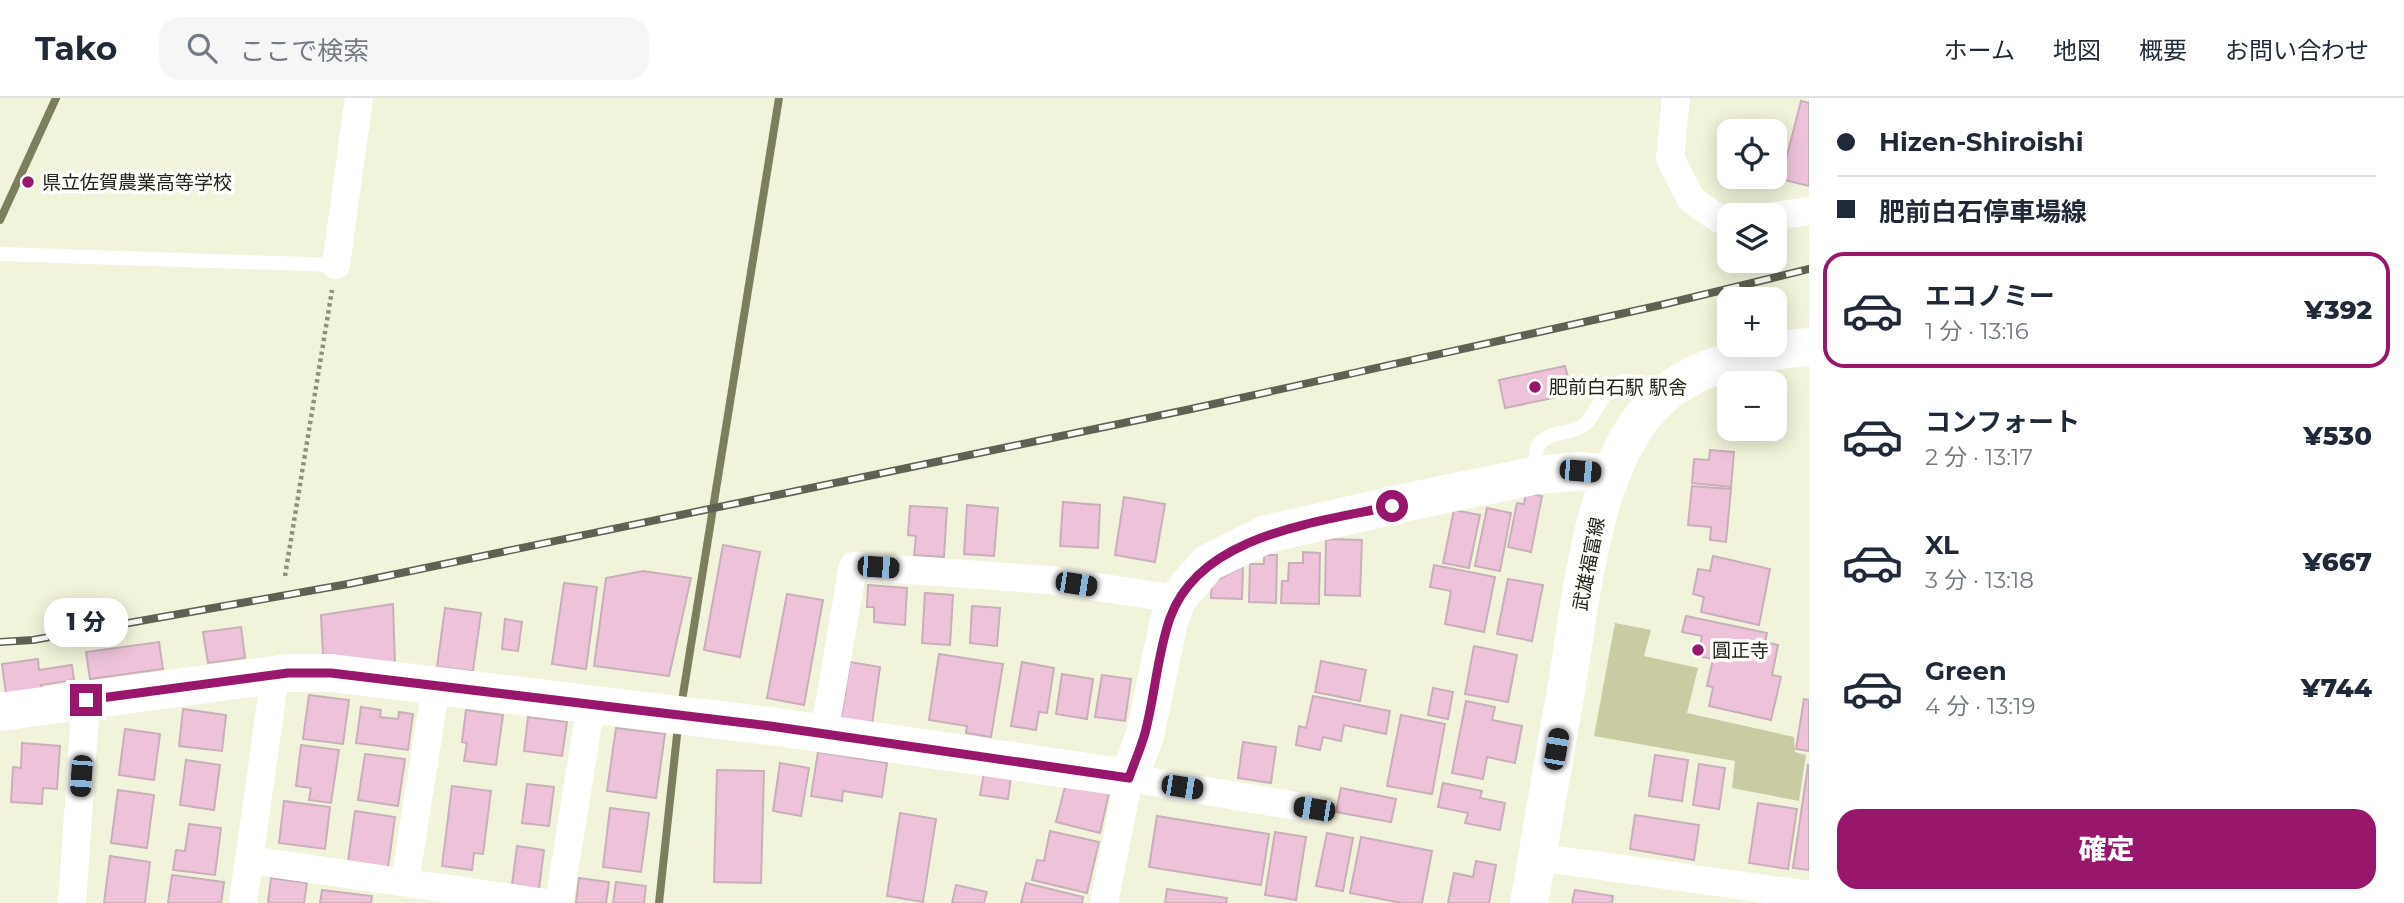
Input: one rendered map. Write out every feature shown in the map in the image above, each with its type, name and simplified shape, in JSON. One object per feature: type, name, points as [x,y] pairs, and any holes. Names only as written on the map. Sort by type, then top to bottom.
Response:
[{"type":"main road","name":"武雄福富線","points":[[1529,903],[1593,535],[1610,474],[1631,431],[1661,397],[1697,373],[1743,358],[1809,347]]},
{"type":"main road","points":[[0,712],[275,675],[331,673],[680,715],[1129,778],[1145,735],[1169,621],[1177,599],[1208,564],[1267,534],[1538,475],[1580,471],[1610,474]]},
{"type":"street","points":[[336,265],[359,98]]},
{"type":"street","points":[[1676,98],[1670,158],[1691,199],[1717,218]]},
{"type":"street","points":[[1787,214],[1809,211]]},
{"type":"street","points":[[824,734],[853,566],[1051,580],[1177,599]]},
{"type":"street","points":[[243,903],[275,675]]},
{"type":"street","points":[[405,881],[436,686]]},
{"type":"street","points":[[72,903],[86,700]]},
{"type":"street","points":[[559,903],[591,704]]},
{"type":"street","points":[[1104,903],[1129,778],[1314,809]]},
{"type":"street","points":[[1537,857],[1809,895]]},
{"type":"street","points":[[249,860],[546,903]]},
{"type":"lane","points":[[1,254],[336,265]]},
{"type":"lane","points":[[1538,475],[1536,455],[1539,444],[1549,437],[1576,431],[1588,422],[1614,384],[1635,382],[1661,397]]},
{"type":"path","points":[[285,576],[336,265]]},
{"type":"green space","points":[[1615,623],[1651,630],[1644,656],[1698,668],[1687,713],[1794,737],[1795,752],[1806,755],[1799,801],[1732,788],[1735,761],[1594,736]]},
{"type":"building","points":[[1801,101],[1809,103],[1809,186],[1787,180],[1787,156]]},
{"type":"building","name":"肥前白石駅 駅舎","points":[[1565,366],[1572,394],[1505,408],[1499,380]]},
{"type":"building","points":[[1710,450],[1734,452],[1731,487],[1692,483],[1694,459],[1709,460]]},
{"type":"building","points":[[1692,486],[1731,489],[1726,542],[1710,540],[1711,527],[1688,525]]},
{"type":"building","points":[[1526,493],[1542,496],[1531,552],[1508,547],[1517,503],[1524,504]]},
{"type":"building","points":[[1124,497],[1165,504],[1155,562],[1115,555]]},
{"type":"building","points":[[1063,502],[1100,505],[1098,548],[1060,546]]},
{"type":"building","points":[[967,505],[998,508],[994,556],[964,554]]},
{"type":"building","points":[[910,506],[947,508],[944,557],[914,555],[916,536],[908,535]]},
{"type":"building","points":[[1487,508],[1511,513],[1500,571],[1475,566]]},
{"type":"building","points":[[1454,510],[1480,515],[1469,568],[1443,563]]},
{"type":"building","points":[[1326,539],[1362,540],[1360,596],[1325,595]]},
{"type":"building","points":[[723,545],[760,552],[740,657],[704,650]]},
{"type":"building","points":[[1303,552],[1320,553],[1319,604],[1281,603],[1282,581],[1288,581],[1289,563],[1303,563]]},
{"type":"building","points":[[1264,555],[1277,555],[1276,603],[1249,602],[1250,564],[1264,564]]},
{"type":"building","points":[[1713,556],[1770,569],[1759,625],[1701,612],[1704,597],[1693,594],[1698,569],[1710,571]]},
{"type":"building","points":[[1434,565],[1495,577],[1484,632],[1445,624],[1451,591],[1430,587]]},
{"type":"building","points":[[1243,566],[1242,599],[1211,598],[1212,583]]},
{"type":"building","points":[[643,571],[691,578],[669,676],[594,666],[606,578]]},
{"type":"building","points":[[1508,579],[1543,585],[1532,641],[1497,634]]},
{"type":"building","points":[[564,583],[597,587],[586,669],[552,664]]},
{"type":"building","points":[[868,585],[907,588],[905,625],[874,622],[874,607],[867,607]]},
{"type":"building","points":[[925,593],[953,595],[950,645],[922,643]]},
{"type":"building","points":[[787,594],[823,600],[804,705],[767,698]]},
{"type":"building","points":[[393,604],[395,665],[323,655],[321,615]]},
{"type":"building","points":[[972,606],[1000,608],[997,646],[970,643]]},
{"type":"building","points":[[445,608],[481,613],[473,671],[437,667]]},
{"type":"building","points":[[1686,616],[1767,633],[1765,642],[1778,645],[1772,675],[1781,677],[1771,720],[1709,706],[1713,687],[1707,686],[1713,659],[1698,656],[1702,636],[1682,632]]},
{"type":"building","points":[[505,619],[522,622],[518,651],[502,649]]},
{"type":"building","points":[[241,627],[245,658],[208,663],[203,632]]},
{"type":"building","points":[[159,642],[163,669],[90,679],[86,652]]},
{"type":"building","points":[[1474,646],[1517,655],[1508,702],[1465,694]]},
{"type":"building","points":[[939,654],[1003,664],[991,737],[966,733],[967,726],[929,720]]},
{"type":"building","points":[[38,659],[39,670],[72,665],[74,680],[41,685],[42,689],[6,694],[2,664]]},
{"type":"building","points":[[1321,661],[1366,670],[1360,701],[1315,692]]},
{"type":"building","points":[[850,662],[880,667],[872,724],[841,719]]},
{"type":"building","points":[[1022,662],[1054,668],[1047,713],[1039,712],[1036,730],[1011,726]]},
{"type":"building","points":[[1062,674],[1093,679],[1087,719],[1056,714]]},
{"type":"building","points":[[1102,675],[1131,679],[1125,721],[1095,717]]},
{"type":"building","points":[[1433,688],[1453,692],[1448,719],[1428,715]]},
{"type":"building","points":[[309,695],[349,700],[343,744],[303,739]]},
{"type":"building","points":[[1313,696],[1390,711],[1386,734],[1344,725],[1341,741],[1323,737],[1320,750],[1296,745],[1299,726],[1306,728]]},
{"type":"building","points":[[1804,699],[1809,700],[1809,751],[1796,749]]},
{"type":"building","points":[[1466,701],[1495,707],[1492,720],[1522,726],[1515,763],[1487,757],[1483,779],[1452,773]]},
{"type":"building","points":[[361,707],[381,710],[380,717],[398,719],[399,712],[413,714],[408,750],[356,743]]},
{"type":"building","points":[[183,709],[226,715],[222,751],[179,746]]},
{"type":"building","points":[[466,710],[503,715],[496,765],[464,761],[467,743],[462,742]]},
{"type":"building","points":[[1401,715],[1445,724],[1432,794],[1387,786]]},
{"type":"building","points":[[528,717],[567,722],[562,756],[524,751]]},
{"type":"building","points":[[616,728],[665,734],[656,798],[607,791]]},
{"type":"building","points":[[125,729],[160,734],[154,780],[119,775]]},
{"type":"building","points":[[1243,742],[1276,747],[1271,783],[1238,778]]},
{"type":"building","points":[[22,743],[60,746],[57,789],[43,788],[42,804],[11,802],[13,767],[21,768]]},
{"type":"building","points":[[301,745],[339,750],[331,803],[309,800],[311,788],[296,786]]},
{"type":"building","points":[[818,752],[887,763],[882,797],[843,791],[842,801],[811,796]]},
{"type":"building","points":[[365,754],[405,759],[398,806],[358,800]]},
{"type":"building","points":[[1655,755],[1688,760],[1682,801],[1649,796]]},
{"type":"building","points":[[186,760],[220,765],[214,810],[180,805]]},
{"type":"building","points":[[780,763],[809,768],[801,816],[773,811]]},
{"type":"building","points":[[1699,764],[1725,768],[1719,809],[1693,805]]},
{"type":"building","points":[[1809,765],[1809,870],[1793,868]]},
{"type":"building","points":[[717,770],[764,771],[761,883],[714,882]]},
{"type":"building","points":[[984,773],[1011,777],[1008,799],[980,795]]},
{"type":"building","points":[[1066,783],[1109,793],[1100,833],[1056,822]]},
{"type":"building","points":[[1443,783],[1482,791],[1480,798],[1505,803],[1500,830],[1465,823],[1468,813],[1438,807]]},
{"type":"building","points":[[527,784],[554,787],[549,826],[522,823]]},
{"type":"building","points":[[452,786],[491,791],[483,854],[474,853],[472,870],[442,866]]},
{"type":"building","points":[[1341,788],[1396,799],[1391,822],[1336,812]]},
{"type":"building","points":[[118,790],[154,795],[147,848],[111,843]]},
{"type":"building","points":[[284,801],[330,807],[325,849],[279,843]]},
{"type":"building","points":[[1758,803],[1797,809],[1788,869],[1749,863]]},
{"type":"building","points":[[610,808],[649,813],[641,872],[603,867]]},
{"type":"building","points":[[355,811],[395,817],[388,868],[348,862]]},
{"type":"building","points":[[900,813],[936,819],[923,902],[887,896]]},
{"type":"building","points":[[1635,815],[1699,825],[1694,860],[1630,849]]},
{"type":"building","points":[[1157,816],[1269,834],[1261,885],[1149,867]]},
{"type":"building","points":[[189,824],[221,828],[215,875],[173,870],[176,850],[185,851]]},
{"type":"building","points":[[1050,831],[1099,842],[1087,893],[1032,880],[1037,860],[1044,861]]},
{"type":"building","points":[[1275,832],[1306,837],[1296,900],[1265,895]]},
{"type":"building","points":[[1327,833],[1353,838],[1343,891],[1316,886]]},
{"type":"building","points":[[1361,837],[1432,851],[1422,903],[1402,903],[1350,893]]},
{"type":"building","points":[[517,846],[544,850],[539,889],[512,885]]},
{"type":"building","points":[[110,856],[150,862],[145,903],[104,903]]},
{"type":"building","points":[[1476,861],[1496,865],[1489,903],[1448,903],[1454,873],[1473,877]]},
{"type":"building","points":[[172,875],[224,882],[221,903],[168,903]]},
{"type":"building","points":[[271,878],[307,883],[304,903],[268,903]]},
{"type":"building","points":[[579,878],[609,882],[606,903],[576,903]]},
{"type":"building","points":[[616,882],[646,886],[644,903],[613,903]]},
{"type":"building","points":[[1026,883],[1083,897],[1082,903],[1021,903]]},
{"type":"building","points":[[956,885],[987,892],[984,903],[952,903]]},
{"type":"building","points":[[1167,889],[1227,898],[1226,903],[1165,903]]},
{"type":"building","points":[[322,890],[372,896],[371,903],[320,903]]},
{"type":"building","points":[[1575,890],[1613,896],[1612,903],[1572,903]]},
{"type":"waterway","points":[[0,220],[56,98]]},
{"type":"waterway","points":[[681,707],[779,98]]},
{"type":"waterway","points":[[659,903],[678,726]]},
{"type":"railway","points":[[0,642],[33,640],[348,584],[1191,409],[1661,305],[1809,269]]},
{"type":"place","name":"県立佐賀農業高等学校","points":[[28,182]]},
{"type":"place","name":"肥前白石駅 駅舎","points":[[1535,387]]},
{"type":"place","name":"圓正寺","points":[[1698,650]]},
{"type":"route","points":[[86,700],[288,673],[331,673],[770,726],[1129,778],[1145,735],[1169,621],[1177,599],[1208,564],[1267,534],[1392,506]]}]
